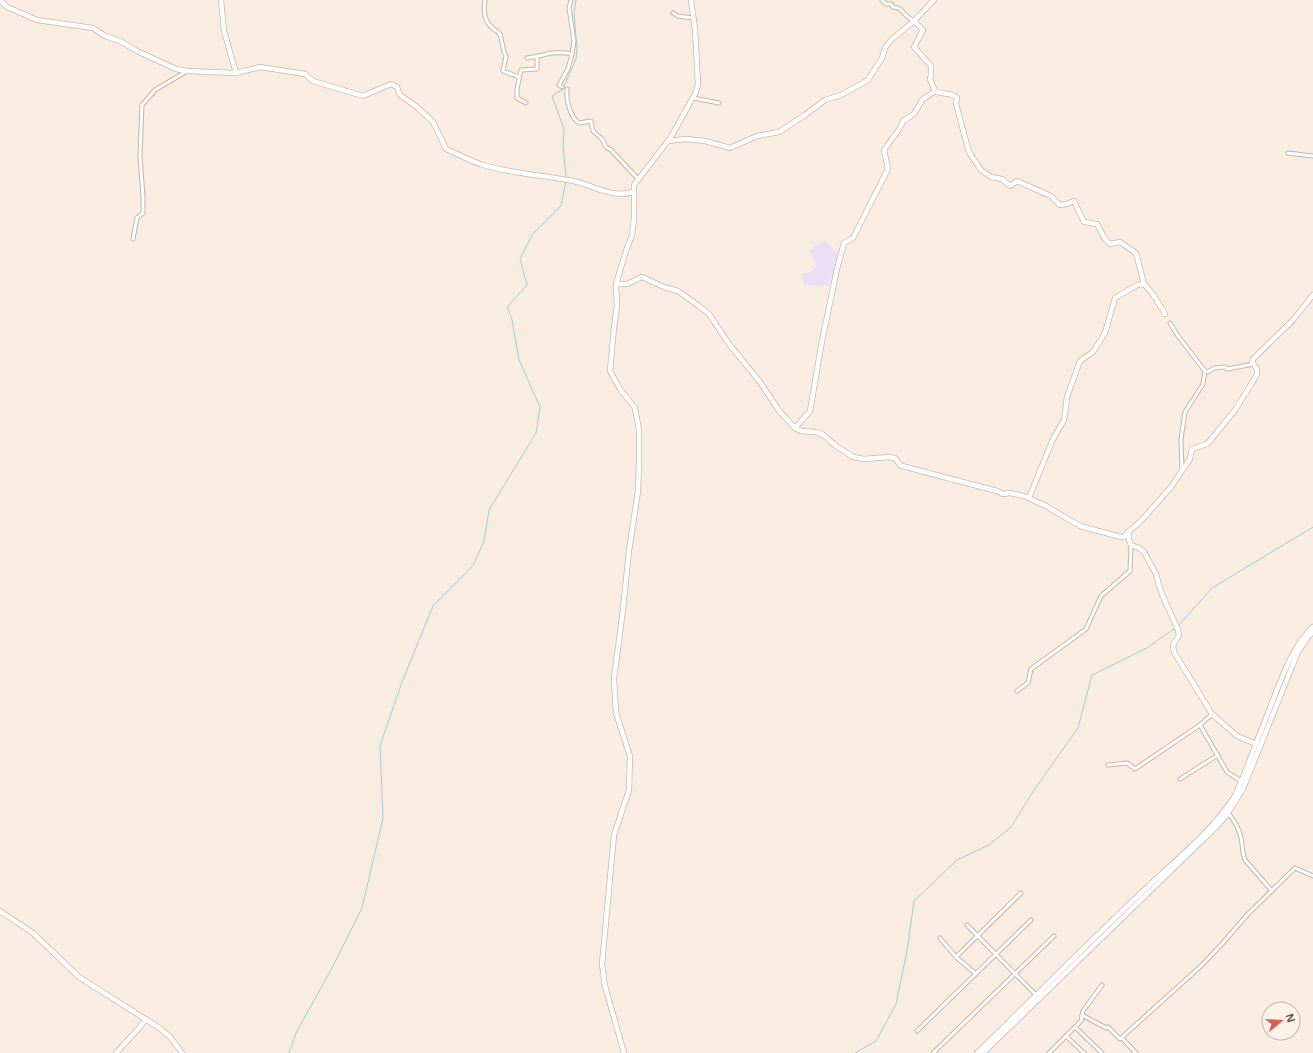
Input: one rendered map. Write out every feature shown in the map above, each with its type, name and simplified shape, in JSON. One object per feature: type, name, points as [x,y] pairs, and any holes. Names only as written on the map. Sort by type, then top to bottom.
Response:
[{"type":"street","points":[[0,0],[7,7],[37,20],[93,28],[105,36],[120,41],[137,51],[176,69],[187,71],[236,73],[260,67],[305,74],[313,82],[363,96],[391,84],[397,88],[400,95],[417,107],[433,122],[446,149],[482,165],[567,180],[606,192],[624,195],[633,192]]},
{"type":"street","points":[[221,0],[224,31],[236,73]]},
{"type":"street","points":[[485,0],[484,10],[487,21],[494,30],[499,32],[506,56],[503,70],[519,77]]},
{"type":"street","points":[[562,87],[559,85],[568,69],[574,41],[569,8],[571,0]]},
{"type":"street","points":[[624,1053],[605,986],[602,964],[614,835],[629,790],[630,756],[616,713],[614,679],[628,557],[638,491],[639,443],[635,408],[620,389],[610,371],[617,305],[616,284],[632,235],[634,218],[634,185],[668,142],[693,98],[698,84],[691,0]]},
{"type":"street","points":[[882,0],[886,4],[891,4],[893,7],[903,10],[908,17],[923,30],[914,47],[932,66],[930,79],[935,91],[940,94],[953,94],[957,98],[956,104],[963,133],[970,152],[981,170],[991,177],[1002,179],[1010,186],[1017,181],[1051,196],[1060,205],[1074,201],[1084,222],[1097,224],[1105,239],[1110,244],[1120,242],[1136,253],[1144,284],[1152,293],[1165,314]]},
{"type":"street","points":[[668,142],[686,139],[698,140],[730,148],[757,136],[779,132],[825,100],[841,95],[868,80],[882,58],[885,48],[891,40],[914,21],[934,0]]},
{"type":"street","points":[[673,13],[678,16],[693,18]]},
{"type":"street","points":[[527,58],[537,57],[552,52],[572,54]]},
{"type":"street","points":[[526,103],[518,98],[517,89],[520,70],[537,69],[537,57]]},
{"type":"street","points":[[133,239],[137,218],[143,214],[140,156],[142,105],[155,90],[187,71]]},
{"type":"street","points":[[567,89],[568,105],[576,121],[579,123],[591,121],[594,131],[602,139],[603,143],[638,179]]},
{"type":"street","points":[[795,428],[810,411],[822,341],[844,243],[853,238],[888,169],[884,150],[900,128],[903,121],[914,114],[922,100],[935,91]]},
{"type":"street","points":[[693,98],[720,104]]},
{"type":"street","points":[[1288,153],[1313,156]]},
{"type":"street","points":[[616,284],[627,284],[642,277],[664,287],[678,291],[709,314],[729,344],[760,382],[780,412],[795,428],[801,431],[822,434],[836,446],[853,457],[864,459],[888,457],[895,458],[902,466],[997,491],[1003,494],[1010,493],[1029,498],[1080,526],[1121,537],[1124,537],[1141,521],[1171,487],[1190,458],[1192,449],[1207,444],[1235,410],[1257,374],[1257,369],[1252,362],[1253,359],[1293,320],[1313,295]]},
{"type":"street","points":[[1029,498],[1052,441],[1064,420],[1067,397],[1080,361],[1093,352],[1105,334],[1115,298],[1137,285],[1144,284]]},
{"type":"street","points":[[1170,323],[1205,371],[1203,384],[1185,412],[1181,439],[1182,470]]},
{"type":"street","points":[[1205,371],[1208,372],[1214,368],[1225,367],[1227,369],[1254,364]]},
{"type":"street","points":[[1017,691],[1028,683],[1031,669],[1086,629],[1101,596],[1130,571],[1131,545],[1128,532]]},
{"type":"street","points":[[1131,545],[1144,552],[1156,574],[1161,592],[1179,634],[1173,646],[1174,652],[1212,714],[1237,736],[1256,744]]},
{"type":"street","points":[[978,1053],[1036,995],[1212,826],[1226,810],[1235,796],[1295,648],[1313,627]]},
{"type":"street","points":[[983,1053],[1206,838],[1228,813],[1243,789],[1298,652],[1313,632]]},
{"type":"street","points":[[1108,764],[1128,763],[1135,769],[1200,725],[1212,714]]},
{"type":"street","points":[[1200,725],[1227,772],[1241,781]]},
{"type":"street","points":[[1180,779],[1218,755]]},
{"type":"street","points":[[1228,813],[1235,823],[1241,837],[1243,856],[1245,860],[1272,891]]},
{"type":"street","points":[[1122,1038],[1201,966],[1248,914],[1295,868],[1313,876]]},
{"type":"street","points":[[956,957],[1022,893]]},
{"type":"street","points":[[0,911],[33,933],[79,977],[161,1029],[170,1037],[182,1053]]},
{"type":"street","points":[[917,1031],[1031,920]]},
{"type":"street","points":[[967,925],[1036,995]]},
{"type":"street","points":[[933,1053],[1054,936]]},
{"type":"street","points":[[940,938],[956,957],[976,974]]},
{"type":"street","points":[[1049,1053],[1081,1021],[1083,1011],[1102,985]]},
{"type":"street","points":[[1082,1015],[1108,1028],[1120,1039],[1122,1038],[1136,1053]]},
{"type":"street","points":[[116,1053],[146,1019]]},
{"type":"street","points":[[1075,1027],[1102,1053]]},
{"type":"street","points":[[1066,1036],[1084,1053]]},
{"type":"street","points":[[1128,1053],[1132,1049]]},
{"type":"shaded area","points":[[825,240],[838,254],[829,286],[804,285],[802,274],[811,272],[817,266],[809,250]]},
{"type":"waterway","points":[[566,177],[563,146],[564,129],[552,96],[563,89],[576,59],[577,48],[574,13],[576,0]]},
{"type":"waterway","points":[[289,1053],[296,1033],[333,966],[362,908],[383,818],[380,746],[402,682],[433,606],[473,566],[484,541],[489,510],[536,433],[540,407],[519,360],[512,320],[507,307],[527,285],[520,259],[532,235],[561,206],[566,181]]},
{"type":"waterway","points":[[1178,626],[1212,588],[1313,527]]},
{"type":"waterway","points":[[855,1053],[876,1041],[896,1004],[907,951],[914,901],[957,860],[989,845],[1011,827],[1032,793],[1078,728],[1092,675],[1147,648],[1175,628]]}]
